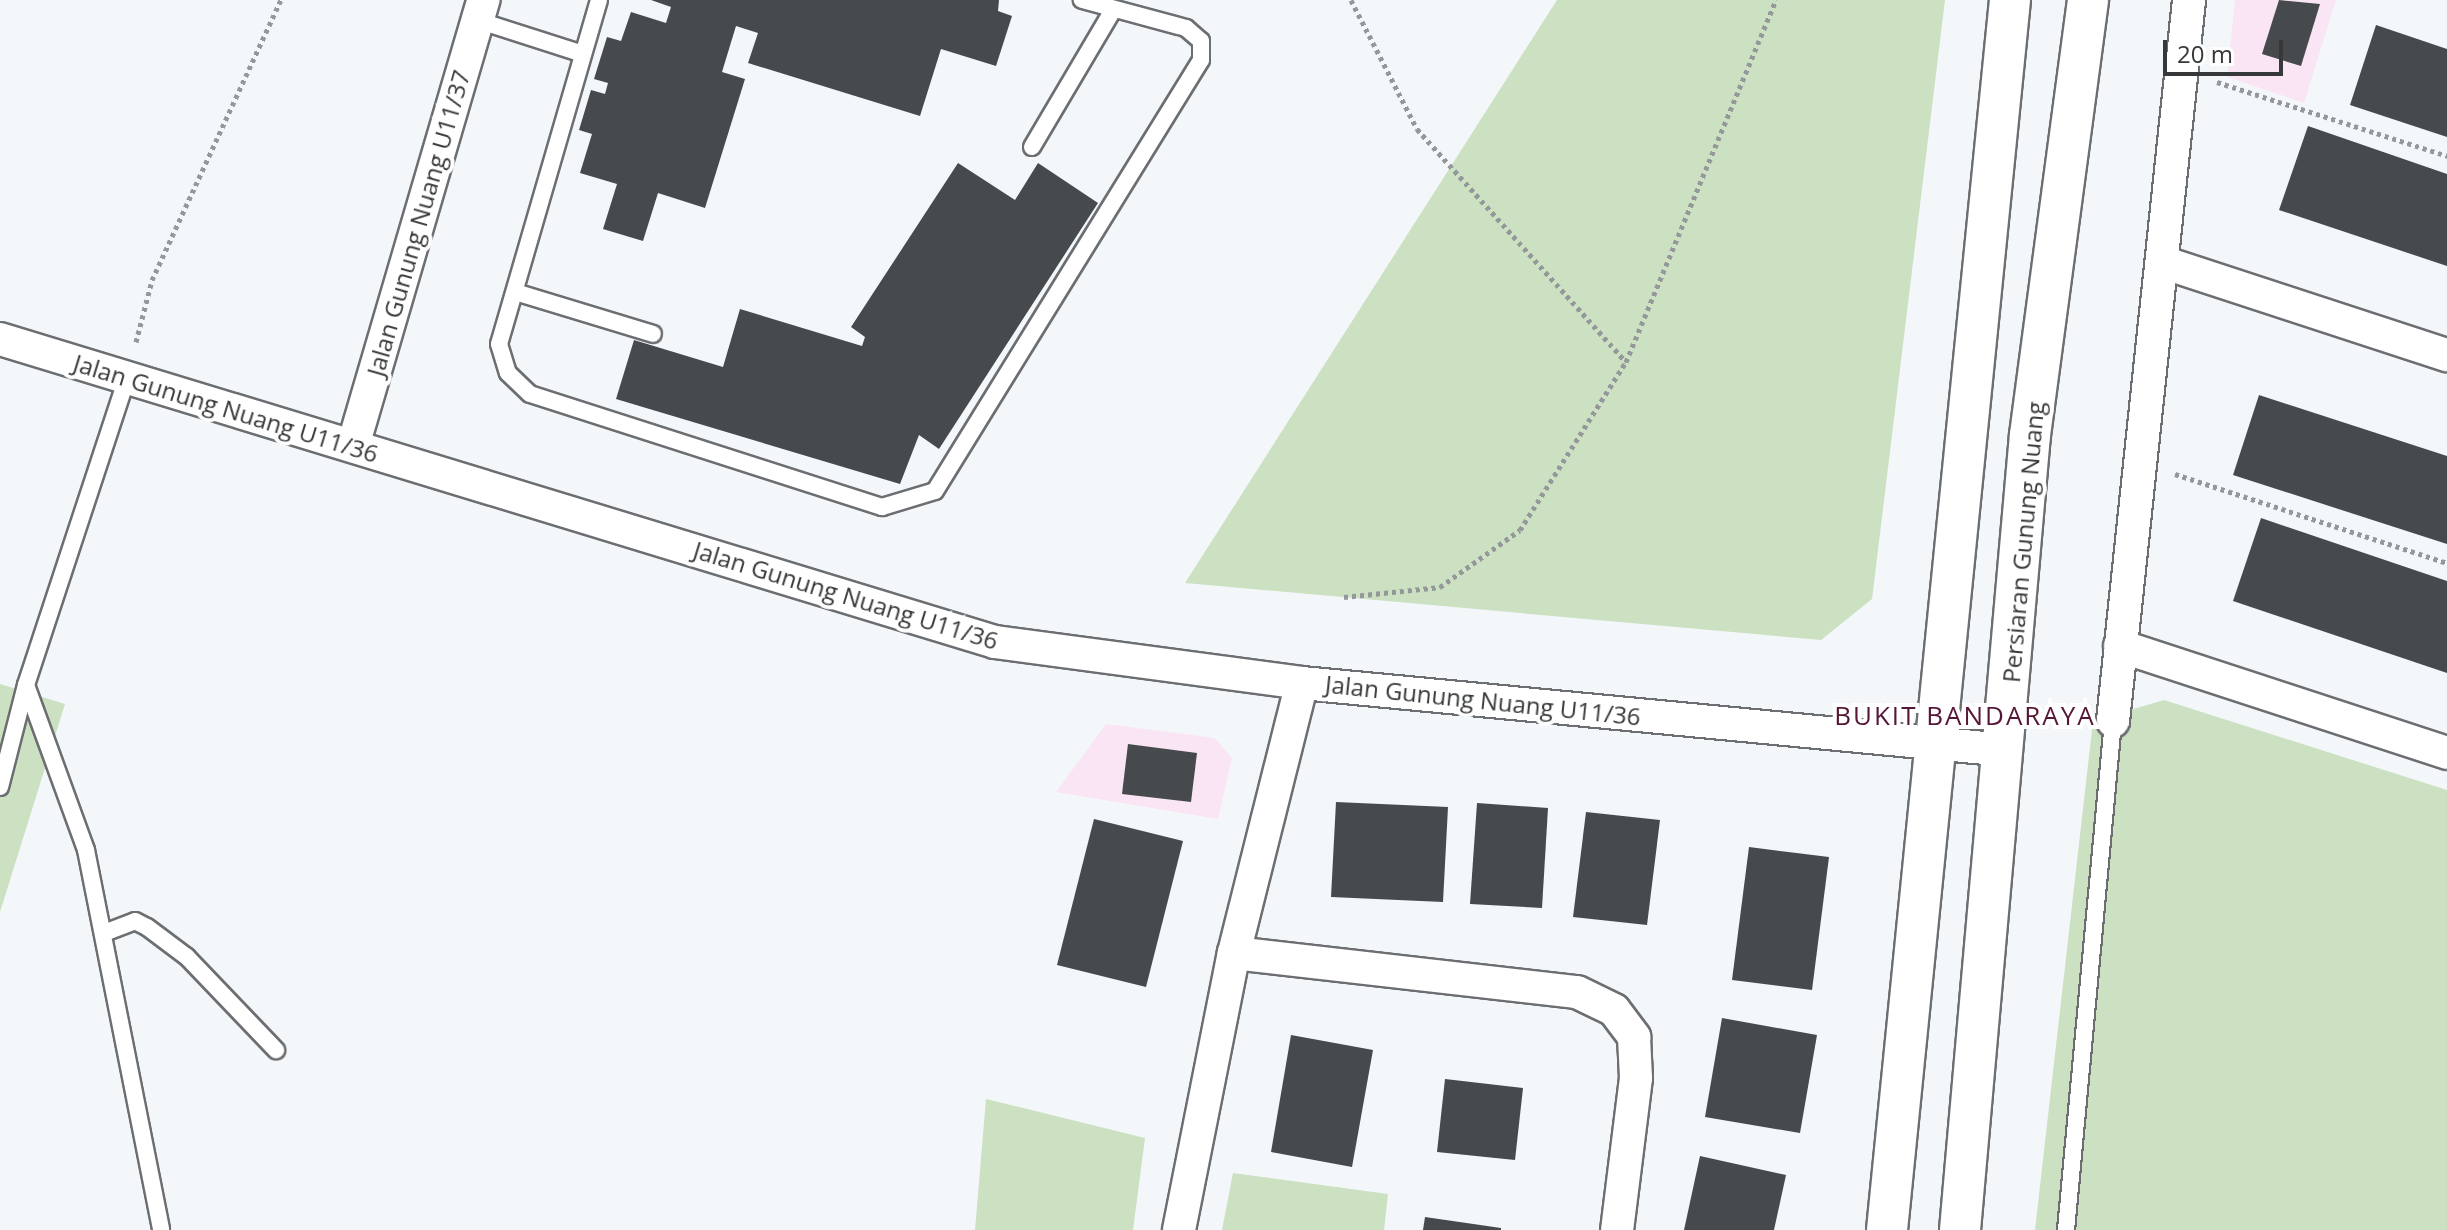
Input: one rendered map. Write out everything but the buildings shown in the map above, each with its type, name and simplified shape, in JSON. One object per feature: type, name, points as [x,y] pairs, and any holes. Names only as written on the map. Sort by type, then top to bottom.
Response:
[{"type":"street","points":[[1887,1230],[2010,0]]},
{"type":"street","name":"Persiaran Gunung Nuang","points":[[1960,1230],[2005,750],[2030,435],[2088,0]]},
{"type":"street","points":[[2113,721],[2189,0]]},
{"type":"street","name":"Jalan Gunung Nuang U11/37","points":[[353,446],[480,10]]},
{"type":"street","points":[[2162,262],[2447,355]]},
{"type":"street","name":"Jalan Gunung Nuang U11/36","points":[[0,339],[995,642],[1302,683],[2005,750]]},
{"type":"street","points":[[2120,646],[2447,753]]},
{"type":"street","points":[[1179,1230],[1234,953],[1302,683]]},
{"type":"street","points":[[1234,953],[1577,992],[1614,1010],[1634,1037],[1636,1078],[1617,1230]]},
{"type":"lane","points":[[599,0],[499,344],[508,373],[530,394],[882,507],[909,504],[935,491],[1201,60],[1201,41],[1186,28],[1082,0]]},
{"type":"lane","points":[[480,10],[583,54]]},
{"type":"lane","points":[[1032,147],[1113,10]]},
{"type":"lane","points":[[515,292],[653,334]]},
{"type":"lane","points":[[0,787],[26,685],[127,378]]},
{"type":"lane","points":[[26,685],[86,850],[161,1230]]},
{"type":"lane","points":[[2066,1230],[2113,721]]},
{"type":"lane","points":[[104,933],[135,921],[147,927],[187,957],[276,1050]]},
{"type":"path","points":[[127,378],[152,280],[281,0]]},
{"type":"path","points":[[1351,0],[1417,129],[1626,362]]},
{"type":"path","points":[[1344,597],[1440,587],[1520,530],[1626,362],[1776,0]]},
{"type":"path","points":[[2182,70],[2447,156]]},
{"type":"path","points":[[2140,462],[2447,563]]},
{"type":"shaded area","points":[[2235,0],[2336,0],[2304,103],[2227,77]]},
{"type":"shaded area","points":[[1106,724],[1215,738],[1232,758],[1218,819],[1056,792]]},
{"type":"green space","points":[[1557,0],[1945,0],[1872,599],[1821,640],[1185,583]]},
{"type":"green space","points":[[0,684],[65,704],[0,912]]},
{"type":"green space","points":[[2164,700],[2447,790],[2447,1230],[2035,1230],[2093,721]]},
{"type":"green space","points":[[986,1099],[1145,1138],[1133,1230],[975,1230]]},
{"type":"green space","points":[[1233,1173],[1388,1194],[1384,1230],[1222,1230]]},
{"type":"district","name":"BUKIT BANDARAYA","points":[[1965,716]]}]
